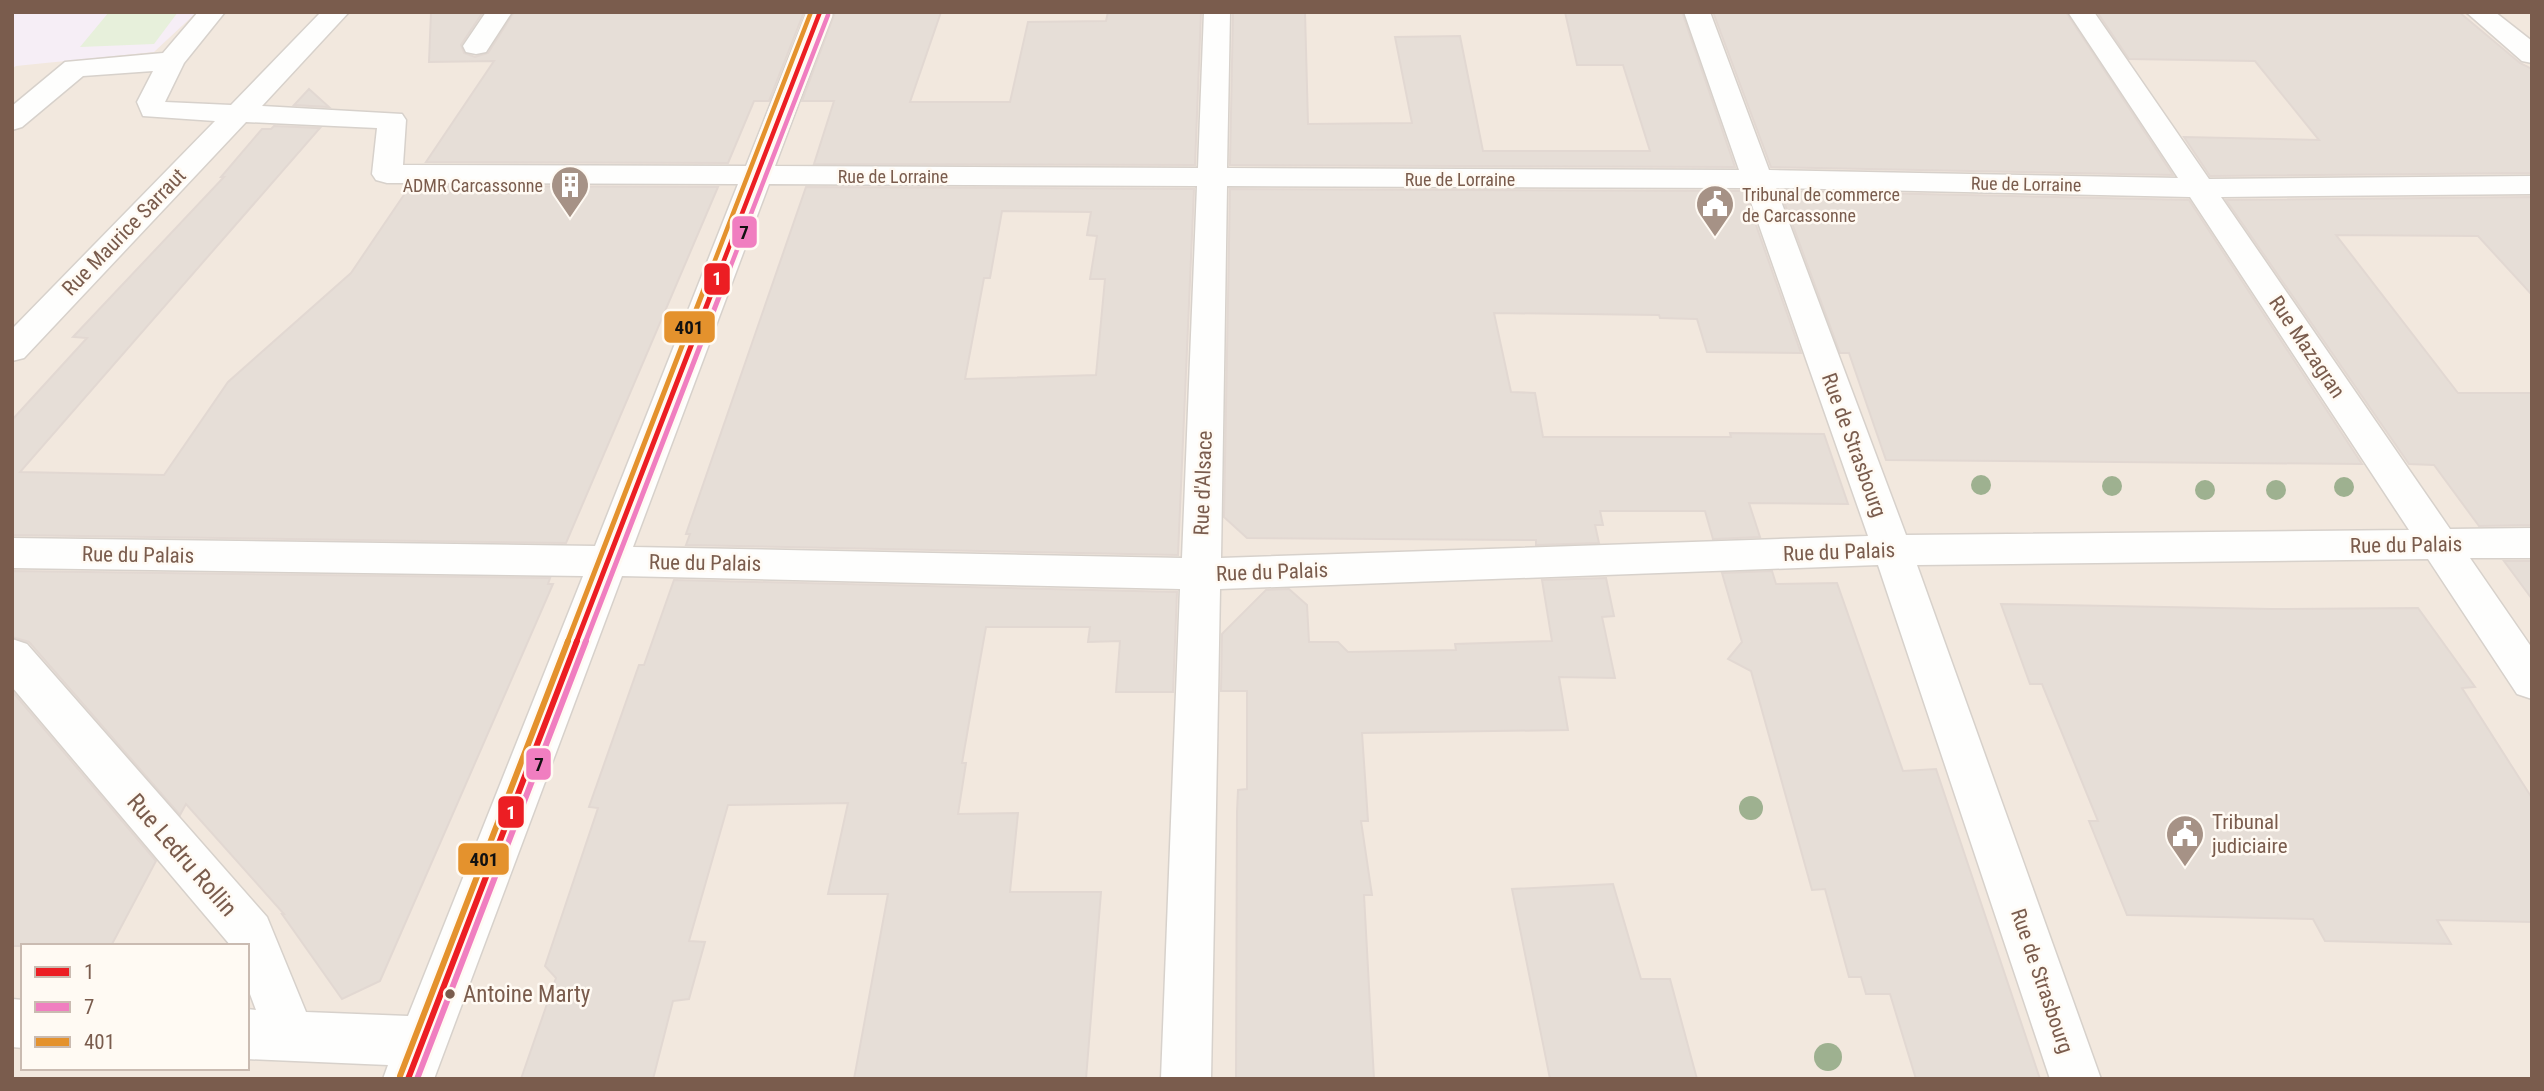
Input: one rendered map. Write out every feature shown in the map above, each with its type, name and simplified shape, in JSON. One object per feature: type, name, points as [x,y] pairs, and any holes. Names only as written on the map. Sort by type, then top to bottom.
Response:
[{"type":"street","points":[[212,12],[172,61],[150,102],[153,110],[237,114]]},
{"type":"street","name":"Rue Maurice Sarraut","points":[[12,349],[336,12]]},
{"type":"street","points":[[476,46],[499,12]]},
{"type":"street","points":[[415,1060],[820,12]]},
{"type":"street","name":"Rue d'Alsace","points":[[1186,1079],[1217,12]]},
{"type":"street","name":"Rue de Strasbourg","points":[[1697,12],[1892,550],[2076,1079]]},
{"type":"street","name":"Rue Mazagran","points":[[2081,12],[2532,682]]},
{"type":"street","points":[[2479,12],[2532,55]]},
{"type":"street","points":[[12,121],[75,68],[172,61]]},
{"type":"street","name":"Rue de Lorraine","points":[[237,114],[392,120],[387,174],[1758,180],[2199,188],[2532,185]]},
{"type":"street","name":"Rue du Palais","points":[[12,553],[608,561],[1201,574],[1892,550],[2532,543]]},
{"type":"street","name":"Rue Ledru Rollin","points":[[12,656],[250,933],[269,1035],[415,1060]]},
{"type":"shaded area","points":[[12,12],[2532,12],[2532,1079],[12,1079]]},
{"type":"shaded area","points":[[12,12],[197,12],[154,52],[16,66],[12,69]]},
{"type":"green space","points":[[109,12],[178,12],[154,44],[80,47]]},
{"type":"building","points":[[431,12],[483,12],[461,45],[464,53],[475,57],[488,53],[514,12],[804,12],[769,101],[754,101],[728,163],[426,162],[494,61],[429,62]]},
{"type":"building","points":[[835,12],[941,12],[910,102],[1010,102],[1028,22],[1106,21],[1108,12],[1201,12],[1195,165],[814,164],[834,101],[802,101]]},
{"type":"building","points":[[1233,12],[1305,12],[1308,124],[1412,123],[1395,37],[1460,36],[1483,151],[1650,151],[1623,65],[1577,65],[1565,12],[1682,12],[1735,167],[1230,165]]},
{"type":"building","points":[[1713,12],[2066,12],[2173,175],[1771,167]]},
{"type":"building","points":[[2097,12],[2459,12],[2520,63],[2532,69],[2532,173],[2210,176],[2184,137],[2319,140],[2255,61],[2129,59]]},
{"type":"building","points":[[309,89],[329,107],[294,105]]},
{"type":"building","points":[[274,126],[320,128],[20,472],[164,475],[228,382],[351,273],[410,186],[718,187],[566,543],[12,535],[12,420],[87,338],[73,337],[224,177],[221,177],[262,129],[271,129]]},
{"type":"building","points":[[806,187],[1194,189],[1178,555],[686,545],[690,534],[686,534]],"holes":[[[1002,211],[1091,212],[1087,235],[1097,236],[1090,279],[1105,279],[1096,375],[965,379],[984,278],[990,278]]]},
{"type":"building","points":[[1230,189],[1744,191],[1801,353],[1707,352],[1697,319],[1660,318],[1659,315],[1494,313],[1511,392],[1535,393],[1543,437],[1824,434],[1848,504],[1749,503],[1760,537],[1713,539],[1705,511],[1600,511],[1603,525],[1595,525],[1599,543],[1536,545],[1536,540],[1247,538],[1224,517]]},
{"type":"building","points":[[1780,191],[2189,200],[2362,464],[1886,460],[1849,353],[1840,353]]},
{"type":"building","points":[[2532,197],[2532,295],[2478,236],[2336,235],[2458,393],[2532,393],[2532,525],[2479,526],[2434,465],[2409,464],[2226,200]]},
{"type":"building","points":[[2504,561],[2532,561],[2532,599]]},
{"type":"building","points":[[12,571],[550,578],[548,584],[553,584],[380,981],[342,999],[284,914],[186,804],[180,815],[29,642],[12,637]]},
{"type":"building","points":[[1772,571],[1776,584],[1837,583],[1903,771],[1936,769],[2040,1079],[1916,1079],[1890,994],[1866,994],[1861,977],[1849,977],[1825,889],[1812,890],[1751,671],[1728,659],[1742,642],[1722,573]]},
{"type":"building","points":[[1606,578],[1614,616],[1602,617],[1615,678],[1559,677],[1568,730],[1362,733],[1368,821],[1361,821],[1372,895],[1364,895],[1374,1079],[1236,1079],[1237,812],[1238,790],[1247,789],[1247,691],[1221,691],[1222,634],[1266,590],[1289,589],[1307,605],[1309,642],[1338,642],[1348,652],[1456,650],[1455,644],[1552,641],[1542,580]]},
{"type":"building","points":[[674,580],[1177,592],[1173,692],[1116,692],[1120,641],[1088,642],[1090,627],[986,627],[962,763],[966,763],[958,814],[1018,813],[1010,892],[1101,892],[1086,1079],[854,1079],[888,894],[828,894],[848,803],[728,805],[689,941],[705,942],[689,999],[673,1001],[653,1079],[521,1079],[556,978],[545,966],[598,808],[589,807],[639,665],[644,665]]},
{"type":"building","points":[[2001,604],[2271,609],[2418,608],[2475,687],[2462,688],[2532,798],[2532,922],[2437,920],[2451,944],[2325,941],[2313,919],[2127,915],[2089,821],[2098,821],[2042,684],[2030,684]]},
{"type":"building","points":[[12,691],[156,861],[112,944],[12,946]]},
{"type":"building","points":[[1613,884],[1641,979],[1670,979],[1697,1079],[1550,1079],[1512,889]]},
{"type":"transit line","name":"401","points":[[400,1076],[811,12]]},
{"type":"transit line","name":"1","points":[[408,1079],[820,12]]},
{"type":"transit line","name":"7","points":[[417,1079],[828,15]]},
{"type":"place","name":"ADMR Carcassonne","points":[[570,219]]},
{"type":"place","name":"Tribunal de commerce de Carcassonne","points":[[1715,238]]},
{"type":"place","name":"Tribunal judiciaire","points":[[2185,868]]},
{"type":"place","name":"Antoine Marty","points":[[450,994]]}]
